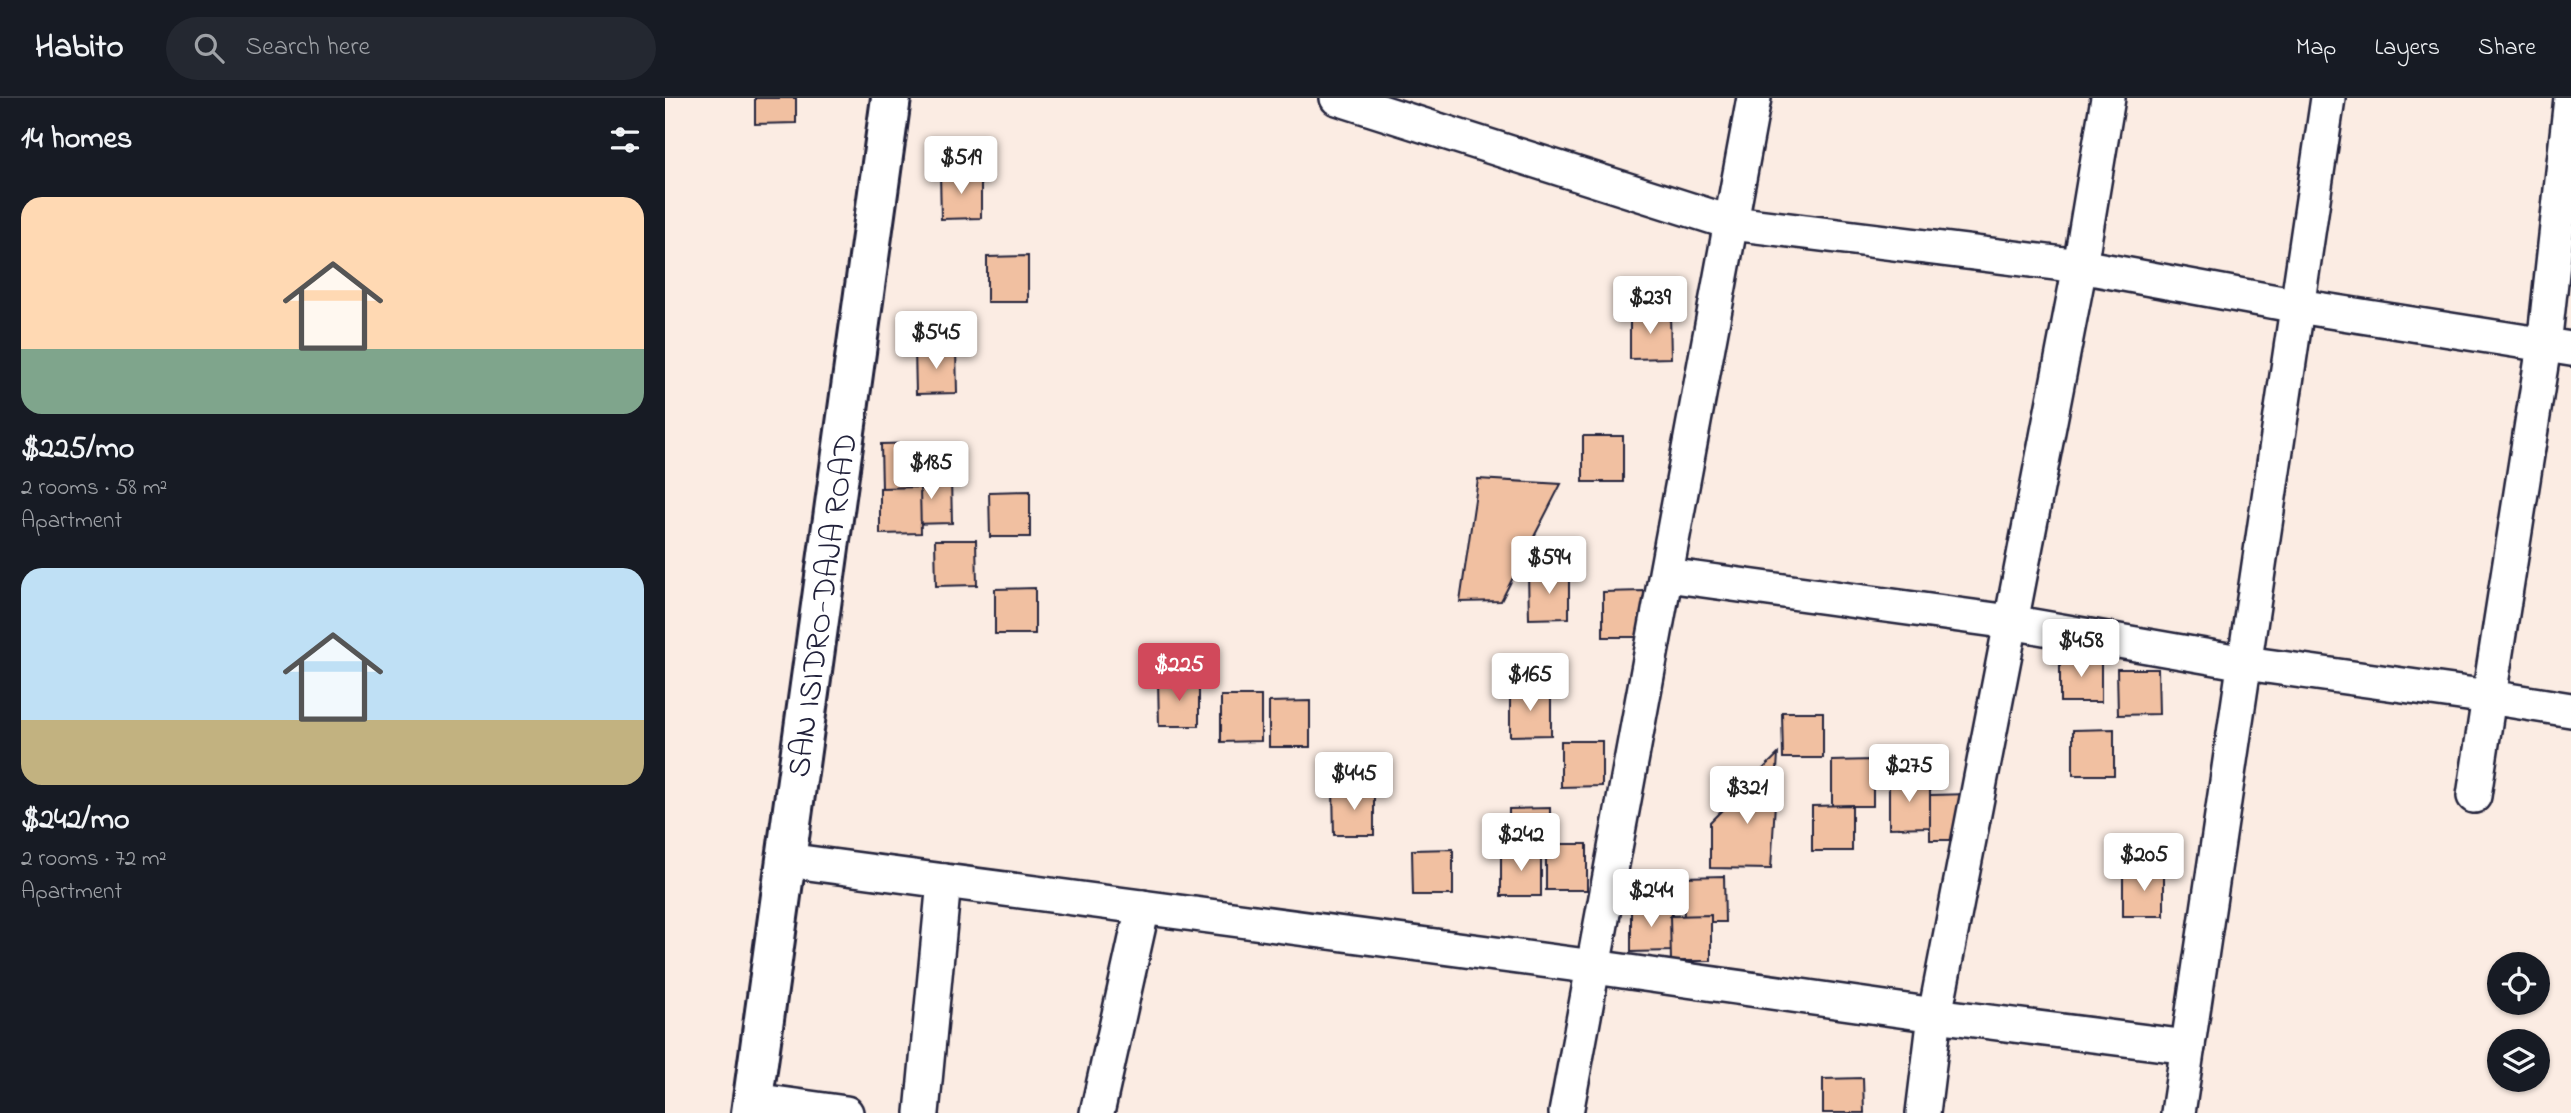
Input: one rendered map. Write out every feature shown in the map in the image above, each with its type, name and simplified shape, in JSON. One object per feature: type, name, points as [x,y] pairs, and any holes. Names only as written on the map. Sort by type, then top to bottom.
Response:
[{"type":"street","name":"SAN ISIDRO-DAJA ROAD","points":[[752,1107],[891,98]]},
{"type":"street","points":[[1337,98],[1732,223],[2080,265],[2298,306],[2558,348]]},
{"type":"street","points":[[1566,1113],[1754,98]]},
{"type":"street","points":[[1923,1113],[1935,1015],[2080,265],[2108,98]]},
{"type":"street","points":[[2178,1113],[2328,98]]},
{"type":"street","points":[[2474,796],[2489,697],[2558,348],[2571,98]]},
{"type":"street","points":[[1667,575],[2010,622],[2245,663],[2571,710]]},
{"type":"street","points":[[786,860],[1935,1015],[2188,1046]]},
{"type":"street","points":[[922,1113],[944,881]]},
{"type":"street","points":[[1097,1113],[1143,907]]},
{"type":"street","points":[[752,1107],[846,1113]]},
{"type":"building","points":[[755,98],[796,98],[796,123],[755,124]]},
{"type":"building","points":[[940,173],[981,173],[981,218],[941,219]]},
{"type":"building","points":[[1028,256],[1028,302],[987,302],[987,257]]},
{"type":"building","points":[[1630,313],[1670,313],[1671,358],[1630,359]]},
{"type":"building","points":[[915,348],[956,348],[957,393],[916,394]]},
{"type":"building","points":[[1583,436],[1623,436],[1623,482],[1583,482]]},
{"type":"building","points":[[922,443],[922,488],[882,489],[881,444]]},
{"type":"building","points":[[910,478],[951,478],[952,523],[911,524]]},
{"type":"building","points":[[1478,479],[1561,484],[1501,601],[1460,602]]},
{"type":"building","points":[[920,487],[921,533],[880,534],[880,488]]},
{"type":"building","points":[[1030,491],[1030,537],[990,537],[989,492]]},
{"type":"building","points":[[935,540],[976,540],[977,585],[936,586]]},
{"type":"building","points":[[1528,573],[1569,573],[1569,618],[1529,619]]},
{"type":"building","points":[[1035,588],[1035,634],[995,634],[995,589]]},
{"type":"building","points":[[1644,591],[1644,637],[1603,637],[1603,592]]},
{"type":"building","points":[[2060,656],[2101,656],[2101,702],[2060,702]]},
{"type":"building","points":[[2117,669],[2158,669],[2159,714],[2118,715]]},
{"type":"building","points":[[1158,680],[1199,680],[1199,726],[1159,726]]},
{"type":"building","points":[[1510,690],[1551,690],[1551,735],[1510,736]]},
{"type":"building","points":[[1221,696],[1261,696],[1261,741],[1221,742]]},
{"type":"building","points":[[1310,701],[1310,747],[1269,747],[1269,702]]},
{"type":"building","points":[[1782,712],[1823,712],[1823,758],[1783,758]]},
{"type":"building","points":[[2114,729],[2114,775],[2073,775],[2073,730]]},
{"type":"building","points":[[1561,741],[1602,741],[1602,786],[1561,787]]},
{"type":"building","points":[[1778,754],[1771,869],[1710,868],[1710,822]]},
{"type":"building","points":[[1873,760],[1873,806],[1832,806],[1832,761]]},
{"type":"building","points":[[1930,781],[1930,827],[1889,828],[1889,782]]},
{"type":"building","points":[[1333,789],[1374,789],[1374,835],[1334,835]]},
{"type":"building","points":[[1971,794],[1971,840],[1930,840],[1930,795]]},
{"type":"building","points":[[1852,805],[1852,851],[1812,851],[1812,806]]},
{"type":"building","points":[[1550,808],[1550,854],[1509,854],[1509,809]]},
{"type":"building","points":[[1546,844],[1587,844],[1587,890],[1546,890]]},
{"type":"building","points":[[1453,849],[1453,895],[1413,895],[1412,850]]},
{"type":"building","points":[[1541,850],[1541,896],[1501,896],[1501,851]]},
{"type":"building","points":[[2164,870],[2164,916],[2123,916],[2123,871]]},
{"type":"building","points":[[1724,876],[1725,922],[1684,922],[1683,877]]},
{"type":"building","points":[[1631,906],[1672,906],[1672,951],[1631,952]]},
{"type":"building","points":[[1711,915],[1711,961],[1671,961],[1670,916]]},
{"type":"building","points":[[1863,1078],[1864,1113],[1823,1113],[1823,1079]]}]
